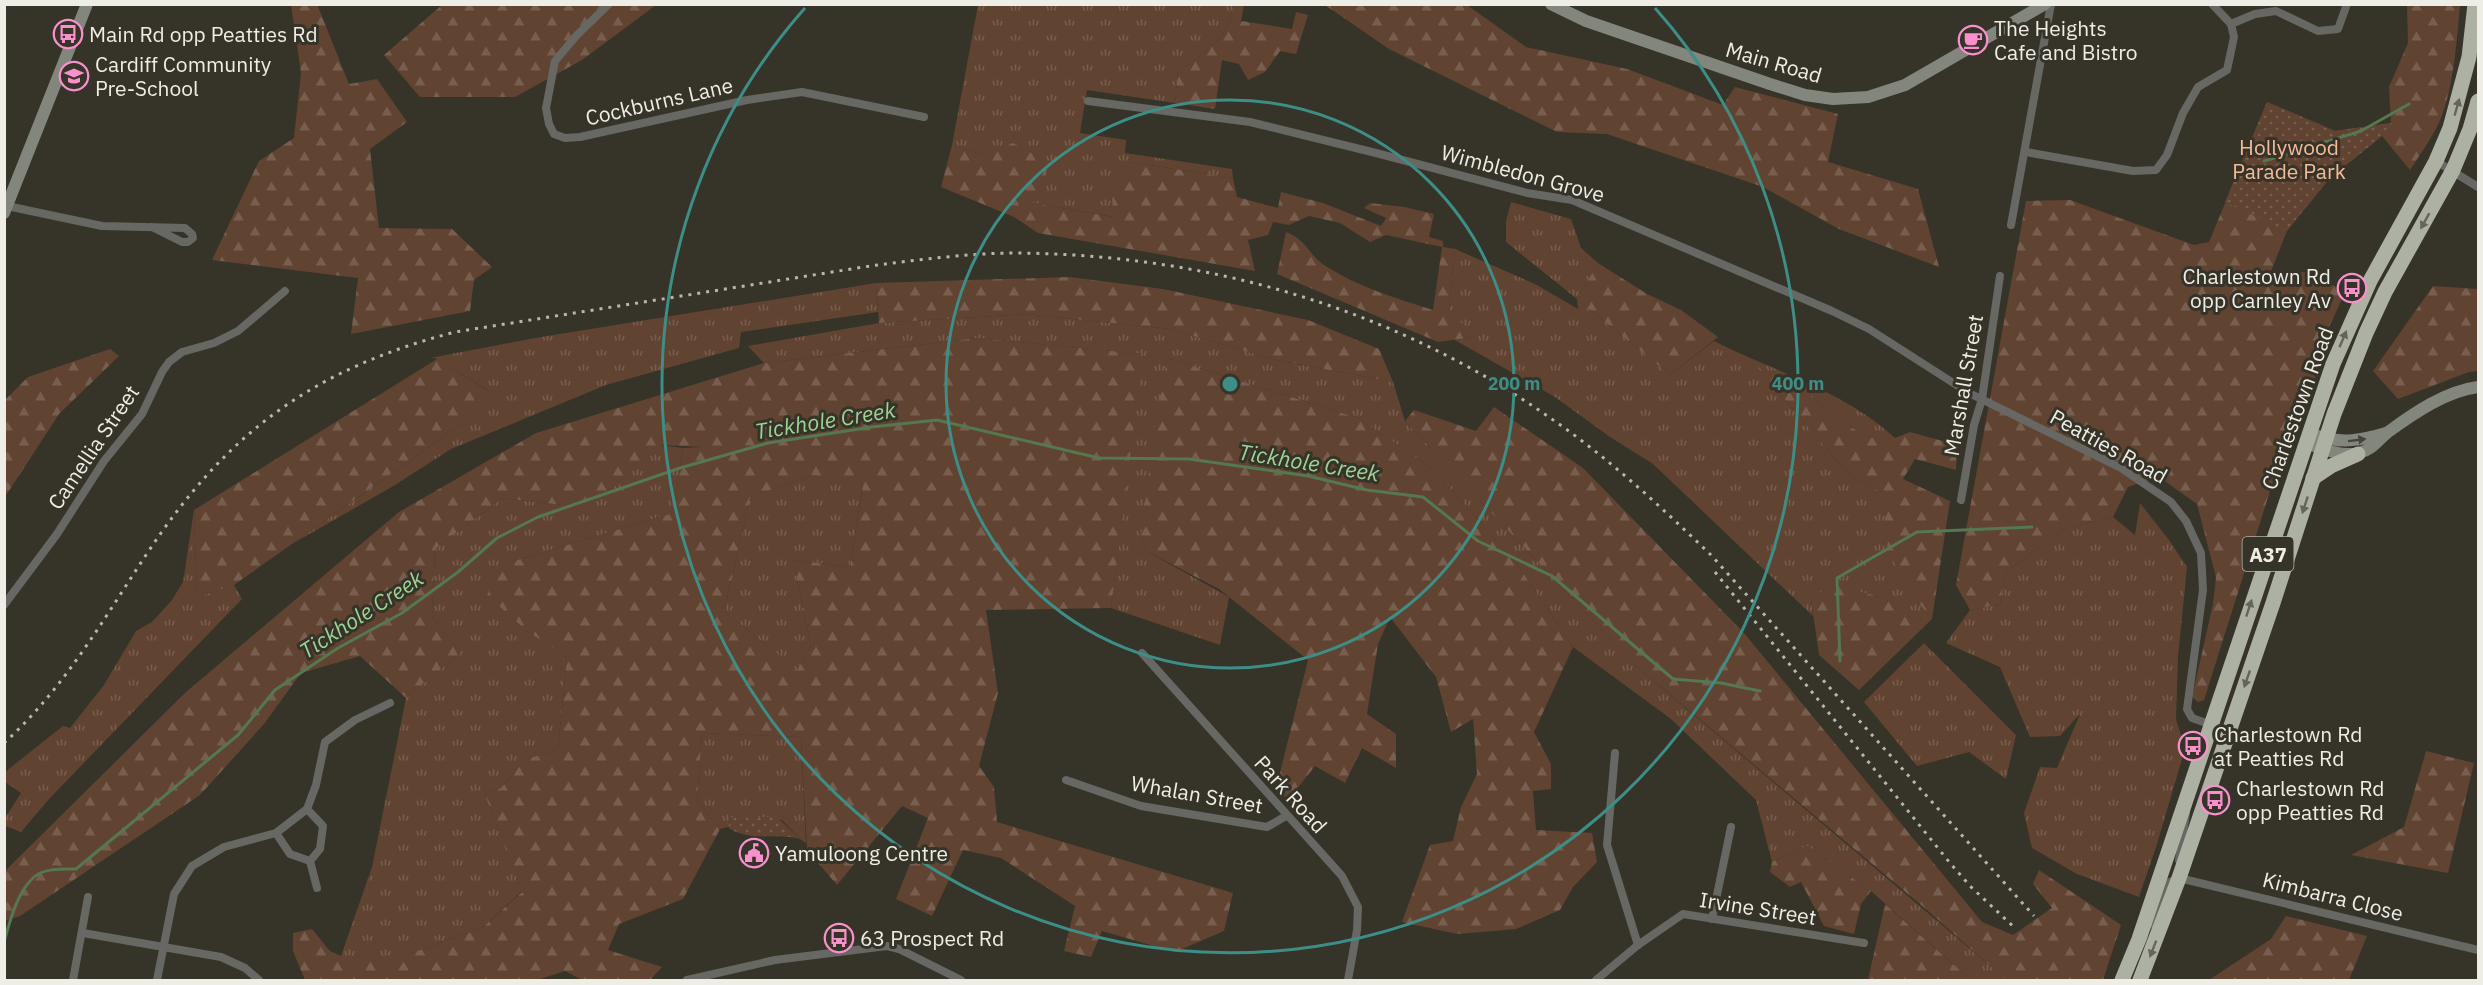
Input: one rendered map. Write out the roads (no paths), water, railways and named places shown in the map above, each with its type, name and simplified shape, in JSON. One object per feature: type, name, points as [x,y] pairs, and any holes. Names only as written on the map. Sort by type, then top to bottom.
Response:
[{"type":"highway","name":"Charlestown Road","points":[[2122,981],[2139,939],[2332,364],[2353,317],[2436,161],[2450,128],[2469,57],[2475,4]]},
{"type":"highway","name":"Charlestown Road","points":[[2140,981],[2179,878],[2324,444],[2371,323],[2453,170],[2470,129],[2478,101]]},
{"type":"highway","points":[[2313,478],[2331,466],[2358,454]]},
{"type":"main road","points":[[6,209],[87,4]]},
{"type":"main road","name":"Main Road","points":[[1551,4],[1586,21],[1770,84],[1833,99],[1868,97],[1905,85],[2045,4]]},
{"type":"main road","points":[[2306,438],[2358,454],[2373,448],[2387,433],[2426,406],[2450,395],[2478,387]]},
{"type":"main road","points":[[2324,444],[2354,441],[2387,433]]},
{"type":"street","name":"Cockburns Lane","points":[[609,4],[576,35],[555,61],[546,108],[554,134],[565,138],[580,137],[747,100],[802,92],[924,117]]},
{"type":"street","points":[[2011,225],[2051,4]]},
{"type":"street","points":[[2025,152],[2133,171],[2156,170],[2167,155],[2183,113],[2198,87],[2227,70],[2234,37],[2231,24],[2212,4]]},
{"type":"street","points":[[2231,24],[2255,14],[2276,11],[2318,31],[2338,30],[2347,4]]},
{"type":"street","name":"Wimbledon Grove","points":[[1088,100],[1242,121],[1527,193],[1572,200],[1832,311],[1869,329],[1982,399]]},
{"type":"street","points":[[2436,161],[2478,187]]},
{"type":"street","points":[[6,209],[102,226],[152,227]]},
{"type":"street","name":"Marshall Street","points":[[1961,500],[1974,425],[1982,399],[2000,276]]},
{"type":"street","name":"Camellia Street","points":[[4,605],[57,534],[104,461],[142,414],[162,372],[169,363],[182,352],[214,343],[238,331],[285,291]]},
{"type":"street","name":"Peatties Road","points":[[1982,399],[2121,468],[2171,502],[2186,521],[2201,553],[2203,590],[2187,710],[2192,718],[2229,731]]},
{"type":"street","name":"Park Road","points":[[1142,653],[1342,876],[1358,907],[1357,930],[1348,981]]},
{"type":"street","points":[[158,981],[174,894],[192,866],[224,847],[276,833],[307,809],[316,785],[325,742],[355,720],[390,703]]},
{"type":"street","points":[[1614,753],[1607,845],[1638,945]]},
{"type":"street","name":"Whalan Street","points":[[1066,780],[1141,806],[1267,827],[1286,816]]},
{"type":"street","name":"Charlestown Road","points":[[2139,939],[2157,914],[2168,883],[2179,878],[2178,865],[2186,822],[2185,802]]},
{"type":"street","points":[[307,809],[322,826],[320,849],[310,861]]},
{"type":"street","points":[[1712,919],[1731,827]]},
{"type":"street","points":[[276,833],[290,854],[310,861]]},
{"type":"street","points":[[310,861],[317,888]]},
{"type":"street","name":"Kimbarra Close","points":[[2179,878],[2478,950]]},
{"type":"street","points":[[73,981],[88,897]]},
{"type":"street","name":"Irvine Street","points":[[1596,981],[1638,945],[1683,914],[1864,943]]},
{"type":"street","points":[[82,933],[163,946],[229,960],[245,968],[258,981]]},
{"type":"street","points":[[687,981],[775,960],[887,946],[899,949],[962,981]]},
{"type":"waterway","points":[[2264,161],[2361,131],[2409,104]]},
{"type":"waterway","name":"Tickhole Creek","points":[[4,942],[19,899],[34,877],[48,871],[76,869],[238,735],[275,690],[338,648],[402,613],[458,572],[497,538],[538,517],[680,468],[768,443],[872,427],[937,420],[1099,458],[1189,459],[1308,476],[1367,490],[1423,497],[1478,541],[1552,576],[1673,679],[1721,683],[1760,691]]},
{"type":"waterway","name":"Tickhole Creek","points":[[1840,661],[1837,578],[1917,532],[2032,527]]},
{"type":"railway","points":[[4,743],[64,677],[146,555],[208,473],[242,440],[278,411],[316,386],[358,365],[404,347],[455,332],[870,266],[1009,253],[1082,256],[1155,263],[1226,276],[1296,295],[1364,318],[1431,348],[1495,382],[1556,422],[1617,469],[1711,555],[2034,916]]},
{"type":"railway","points":[[1715,572],[1950,863],[1970,886],[2016,929]]},
{"type":"place","name":"Main Rd opp Peatties Rd","points":[[68,34]]},
{"type":"place","name":"The Heights Cafe and Bistro","points":[[1973,40]]},
{"type":"place","name":"Cardiff Community Pre-School","points":[[74,76]]},
{"type":"place","name":"Charlestown Rd opp Carnley Av","points":[[2352,288]]},
{"type":"place","name":"Charlestown Rd at Peatties Rd","points":[[2193,746]]},
{"type":"place","name":"Charlestown Rd opp Peatties Rd","points":[[2215,800]]},
{"type":"place","name":"Yamuloong Centre","points":[[754,853]]},
{"type":"place","name":"63 Prospect Rd","points":[[839,938]]},
{"type":"park label","name":"Hollywood Parade Park","points":[[2289,159]]}]
